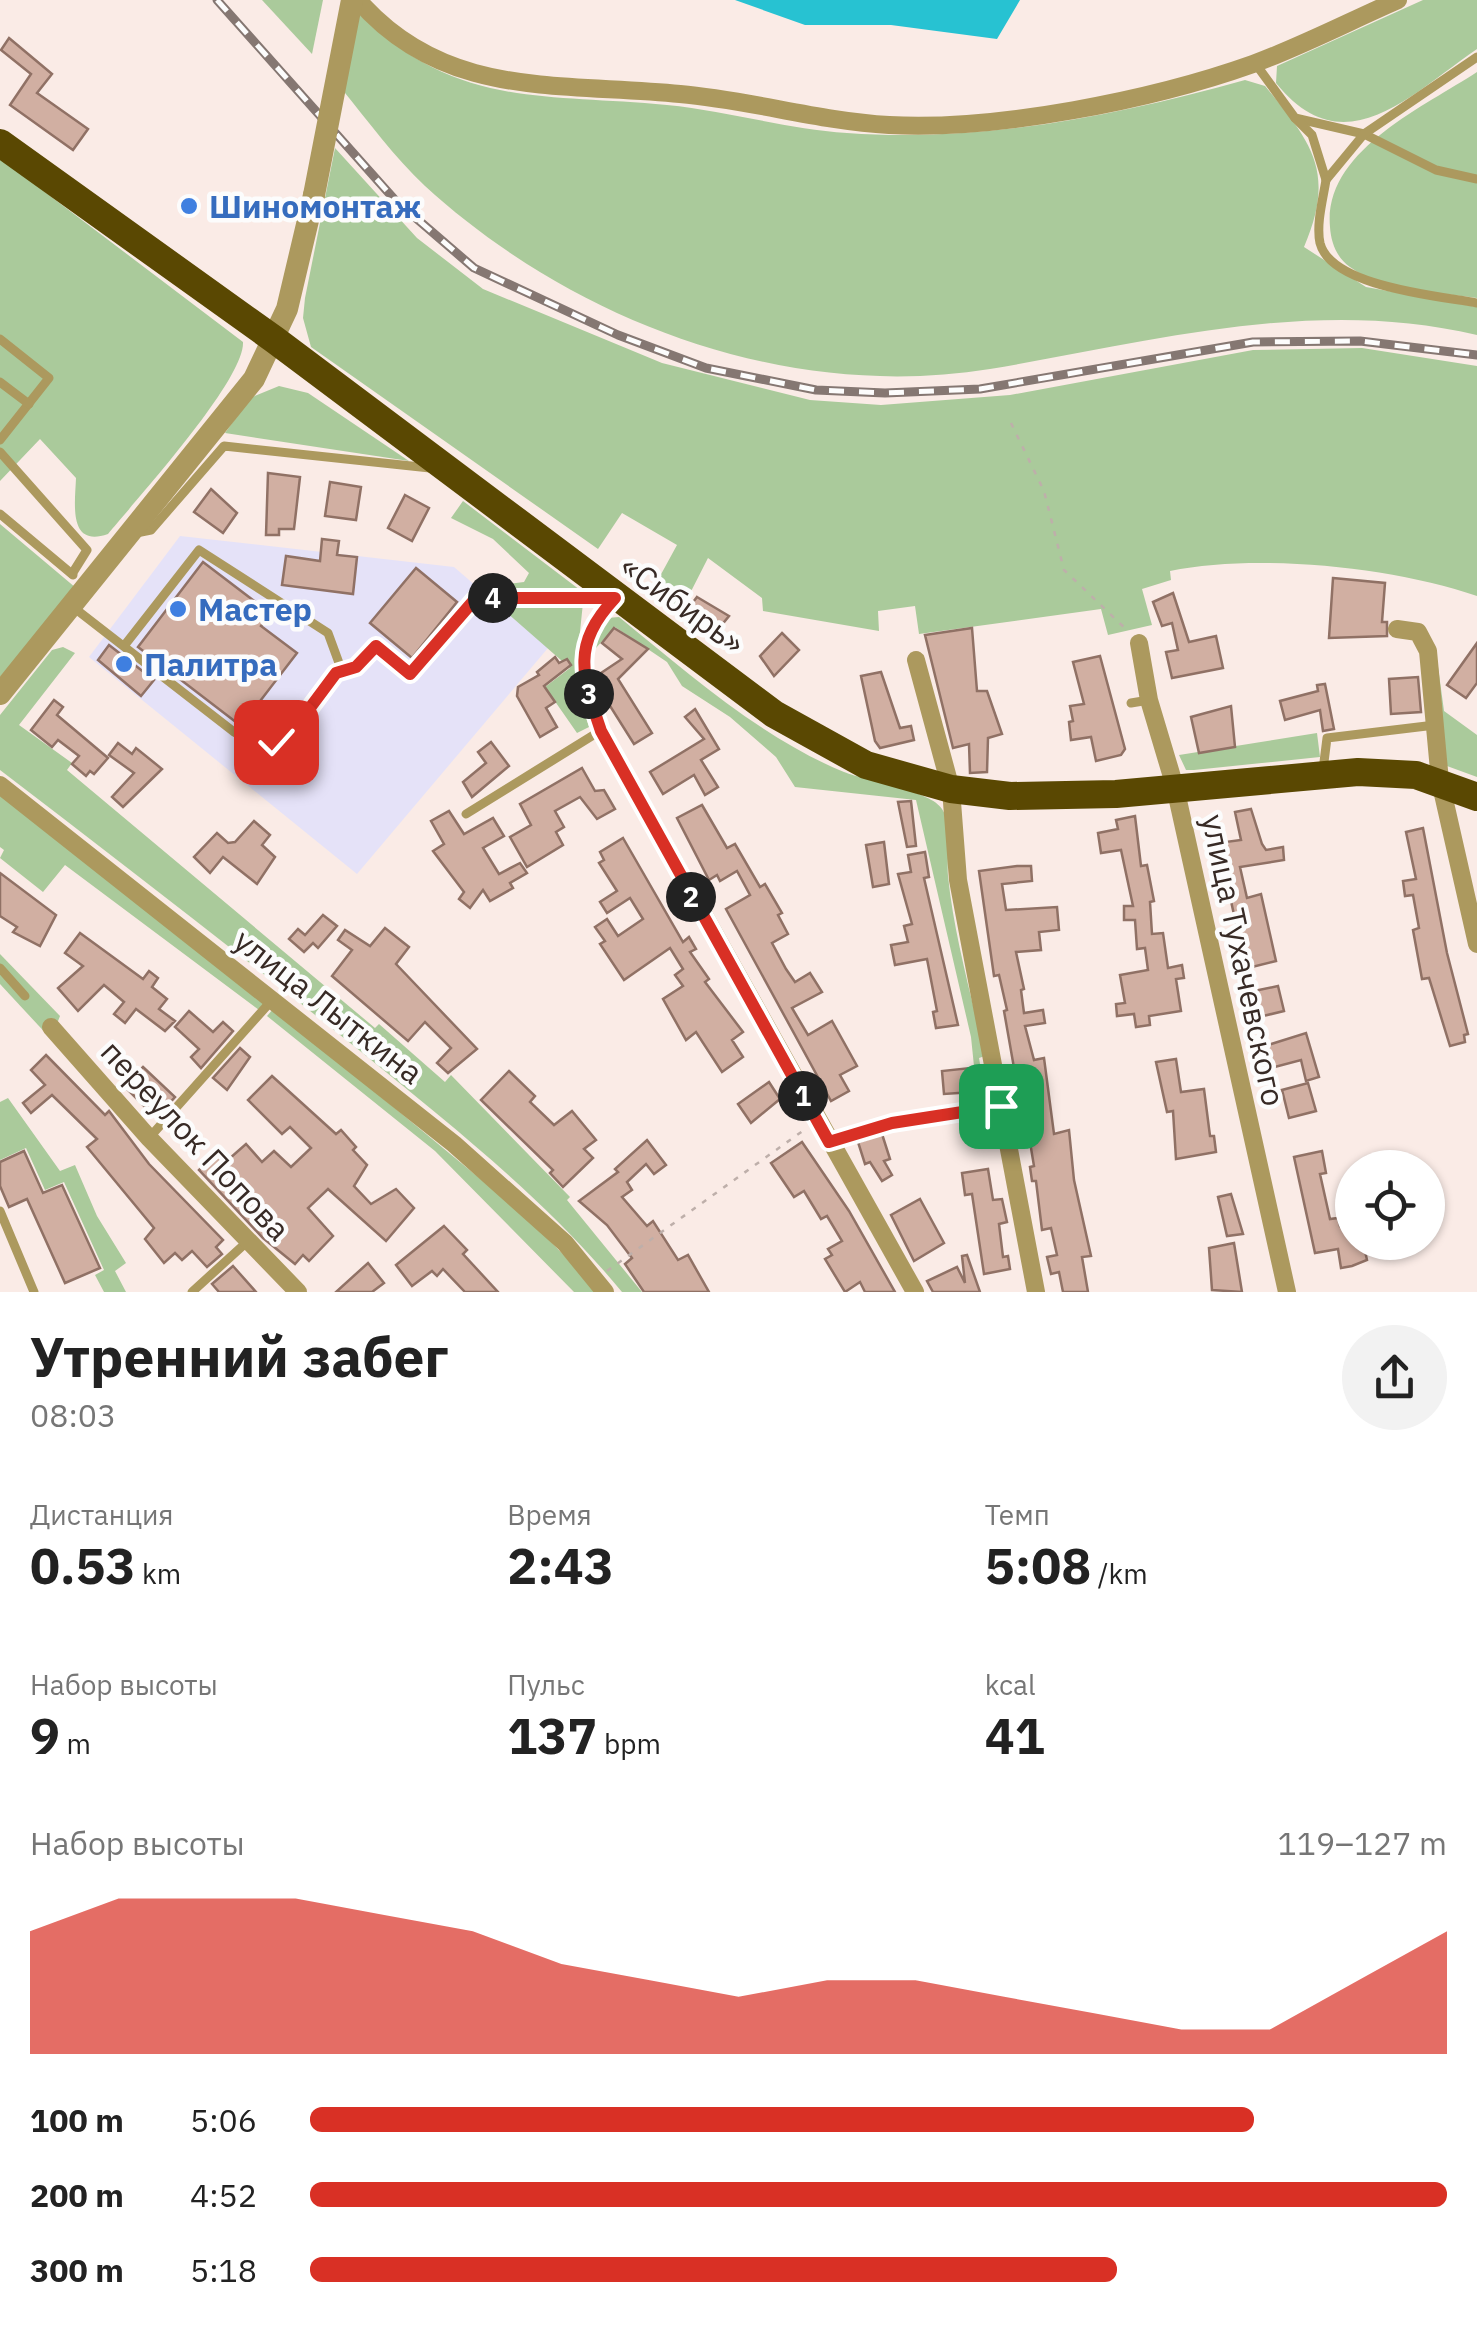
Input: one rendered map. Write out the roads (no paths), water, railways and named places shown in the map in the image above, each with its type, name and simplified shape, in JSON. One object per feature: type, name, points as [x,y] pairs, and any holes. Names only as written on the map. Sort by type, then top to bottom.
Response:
[{"type":"highway","name":"«Сибирь»","points":[[0,143],[274,340],[615,598],[821,744],[866,765],[951,789],[1058,797],[1322,774],[1394,773],[1440,781],[1477,797]]},
{"type":"street","points":[[0,694],[71,605],[79,580],[130,534],[245,392],[274,340],[287,310],[355,0],[402,42],[463,72],[528,84],[683,94],[890,125],[942,126],[1015,119],[1176,88],[1255,63],[1398,0]]},
{"type":"street","points":[[615,598],[592,623],[586,647],[585,683],[601,731],[915,1292]]},
{"type":"street","points":[[1398,629],[1418,632],[1428,651],[1440,781],[1477,944]]},
{"type":"street","name":"улица Тухачевского","points":[[1139,643],[1140,701],[1175,787],[1287,1292]]},
{"type":"street","points":[[916,660],[951,789],[958,880],[1036,1292]]},
{"type":"street","name":"улица Лыткина","points":[[0,785],[454,1144],[565,1243],[601,1286]]},
{"type":"street","name":"переулок Попова","points":[[51,1027],[149,1138],[298,1292]]},
{"type":"lane","points":[[1326,180],[1364,134],[1477,58]]},
{"type":"lane","points":[[1255,63],[1312,136],[1326,180],[1320,242],[1333,262],[1370,282],[1477,303]]},
{"type":"lane","points":[[1295,118],[1364,134],[1436,170],[1477,179]]},
{"type":"lane","points":[[0,340],[49,378],[0,440]]},
{"type":"lane","points":[[0,382],[29,404]]},
{"type":"lane","points":[[130,534],[151,530],[224,446],[448,470]]},
{"type":"lane","points":[[0,452],[87,550],[79,580],[0,514]]},
{"type":"lane","points":[[71,605],[234,732],[264,745],[289,736],[336,673],[339,654],[328,632],[199,550],[124,646]]},
{"type":"lane","points":[[336,673],[356,667],[376,646],[410,674],[476,598],[615,598]]},
{"type":"lane","points":[[1322,774],[1327,738],[1435,725]]},
{"type":"lane","points":[[466,814],[601,731]]},
{"type":"lane","points":[[0,968],[24,996]]},
{"type":"lane","points":[[149,1138],[273,999]]},
{"type":"lane","points":[[829,1142],[892,1123],[1001,1106]]},
{"type":"lane","points":[[0,1213],[34,1292]]},
{"type":"lane","points":[[196,1290],[248,1241]]},
{"type":"water","points":[[735,0],[1020,0],[997,39],[891,25],[805,25]]},
{"type":"railway","points":[[217,0],[395,200],[474,268],[618,335],[706,368],[816,390],[885,393],[980,389],[1253,342],[1360,341],[1477,355]]},
{"type":"place","name":"Шиномонтаж","points":[[189,206]]},
{"type":"place","name":"Мастер","points":[[178,609]]},
{"type":"place","name":"Палитра","points":[[124,664]]}]
